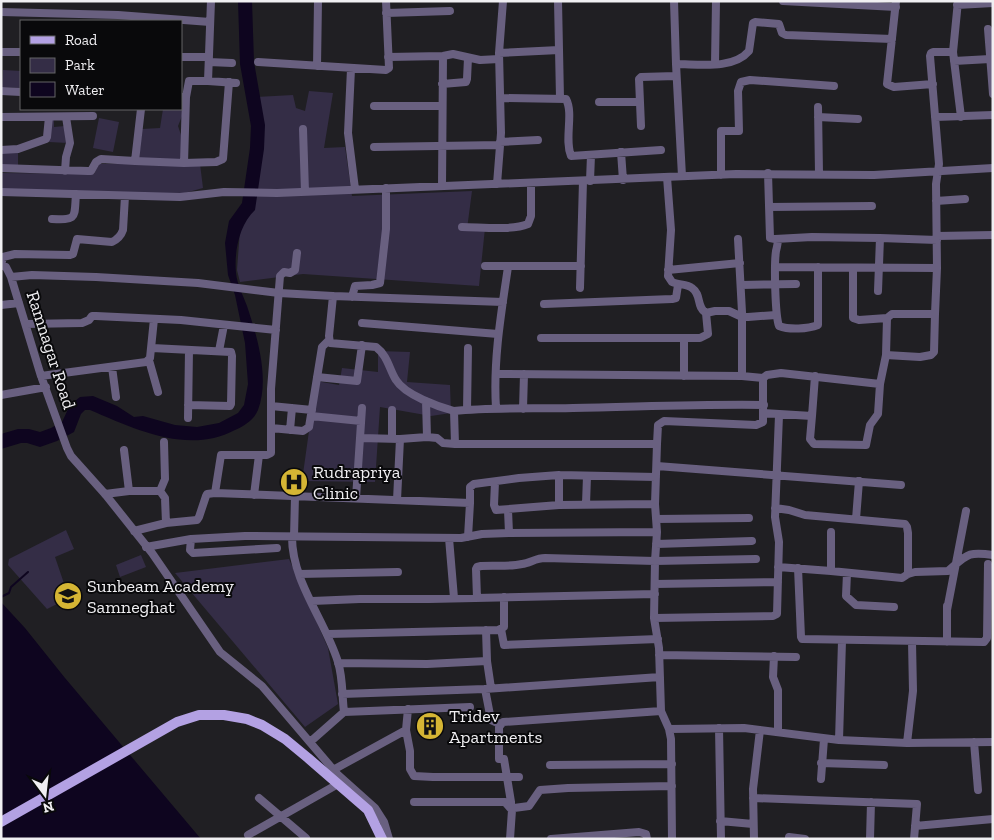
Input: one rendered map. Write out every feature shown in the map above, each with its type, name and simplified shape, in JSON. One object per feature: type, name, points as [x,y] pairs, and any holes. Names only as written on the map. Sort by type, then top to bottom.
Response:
[{"type":"main road","points":[[1,822],[177,722],[199,715],[224,715],[247,719],[262,725],[301,752],[368,810],[382,839]]},
{"type":"street","points":[[208,81],[211,1]]},
{"type":"street","points":[[317,66],[318,1]]},
{"type":"street","points":[[258,62],[386,70],[388,68],[386,1]]},
{"type":"street","points":[[497,184],[501,98],[499,56],[503,1]]},
{"type":"street","points":[[558,1],[560,98]]},
{"type":"street","points":[[674,1],[682,176]]},
{"type":"street","points":[[715,64],[716,1]]},
{"type":"street","points":[[783,1],[896,4],[887,84],[894,87],[933,84]]},
{"type":"street","points":[[961,116],[954,61],[957,3],[993,3]]},
{"type":"street","points":[[386,12],[450,11]]},
{"type":"street","points":[[1,12],[179,20]]},
{"type":"street","points":[[182,20],[210,22]]},
{"type":"street","points":[[676,64],[733,62],[745,56],[749,51],[753,24],[755,22],[779,24],[782,34],[786,35],[892,39]]},
{"type":"street","points":[[988,29],[993,94]]},
{"type":"street","points":[[388,57],[458,54],[480,60],[499,56],[559,50]]},
{"type":"street","points":[[1,52],[20,52]]},
{"type":"street","points":[[886,355],[920,357],[931,355],[934,352],[937,268],[936,201],[939,164],[931,53],[954,52]]},
{"type":"street","points":[[442,186],[441,106],[443,56]]},
{"type":"street","points":[[182,57],[232,63]]},
{"type":"street","points":[[442,84],[466,82],[468,58]]},
{"type":"street","points":[[954,61],[990,59]]},
{"type":"street","points":[[351,69],[348,133],[355,189]]},
{"type":"street","points":[[641,126],[638,86],[640,77],[676,76]]},
{"type":"street","points":[[721,175],[721,131],[739,131],[738,91],[741,82],[750,80],[834,86]]},
{"type":"street","points":[[1,168],[91,171],[96,162],[101,159],[184,163],[216,162],[223,159],[233,82],[189,81],[183,97],[184,163]]},
{"type":"street","points":[[1,91],[20,92]]},
{"type":"street","points":[[501,98],[566,99],[569,106],[568,137],[571,156],[662,150]]},
{"type":"street","points":[[599,102],[640,102]]},
{"type":"street","points":[[374,106],[441,106]]},
{"type":"street","points":[[818,107],[819,174]]},
{"type":"street","points":[[136,161],[141,110]]},
{"type":"street","points":[[1,117],[93,116]]},
{"type":"street","points":[[935,117],[993,116]]},
{"type":"street","points":[[1,150],[18,148],[46,140],[49,117]]},
{"type":"street","points":[[65,171],[70,143],[66,117]]},
{"type":"street","points":[[818,117],[858,119]]},
{"type":"street","points":[[303,130],[305,192]]},
{"type":"street","points":[[374,147],[500,144],[538,140]]},
{"type":"street","points":[[621,152],[623,180]]},
{"type":"street","points":[[580,288],[590,155]]},
{"type":"street","points":[[1,192],[180,197],[234,192],[305,192],[682,176],[768,173],[874,175],[993,168]]},
{"type":"street","points":[[768,173],[769,236],[772,239],[812,237],[937,238],[993,234]]},
{"type":"street","points":[[667,177],[671,238],[668,276],[672,282],[692,288],[699,298],[701,310],[706,313],[729,311],[742,317],[776,315]]},
{"type":"street","points":[[462,227],[505,227],[528,224],[531,216],[531,183]]},
{"type":"street","points":[[352,297],[355,286],[380,283],[386,229],[386,188]]},
{"type":"street","points":[[52,219],[69,220],[72,218],[76,194]]},
{"type":"street","points":[[1,265],[3,256],[9,254],[73,254],[76,239],[112,242],[116,240],[123,230],[125,196]]},
{"type":"street","points":[[936,201],[965,199]]},
{"type":"street","points":[[769,207],[872,206]]},
{"type":"street","points":[[878,291],[880,238]]},
{"type":"street","points":[[738,239],[742,317],[742,376]]},
{"type":"street","points":[[778,239],[776,252],[776,315],[781,328],[818,325],[818,267]]},
{"type":"street","points":[[215,493],[221,455],[267,455],[271,453],[271,406],[280,276],[284,272],[290,273],[295,270],[297,253]]},
{"type":"street","points":[[668,270],[740,263]]},
{"type":"street","name":"Ramnagar Road","points":[[1,265],[6,267],[11,277],[41,376],[67,448],[134,531],[192,609],[220,652],[262,686],[333,770],[375,808],[384,822],[390,839]]},
{"type":"street","points":[[485,266],[581,266]]},
{"type":"street","points":[[496,408],[495,389],[498,334],[508,267]]},
{"type":"street","points":[[776,267],[937,268]]},
{"type":"street","points":[[853,268],[853,318],[859,320],[887,318],[892,314],[935,314]]},
{"type":"street","points":[[11,277],[32,275],[96,277],[333,296],[503,302]]},
{"type":"street","points":[[741,285],[796,284]]},
{"type":"street","points":[[544,304],[672,299],[676,298],[678,285]]},
{"type":"street","points":[[271,428],[302,431],[308,429],[322,347],[329,340],[333,296]]},
{"type":"street","points":[[1,306],[19,303]]},
{"type":"street","points":[[541,338],[700,338],[708,334],[706,313]]},
{"type":"street","points":[[26,324],[82,323],[92,316],[96,316],[181,320],[276,330]]},
{"type":"street","points":[[816,376],[810,439],[814,444],[866,445],[870,426],[878,414],[880,384],[886,355],[887,318]]},
{"type":"street","points":[[154,319],[152,348],[149,360],[158,392]]},
{"type":"street","points":[[362,324],[498,334]]},
{"type":"street","points":[[219,352],[224,325]]},
{"type":"street","points":[[684,338],[684,376]]},
{"type":"street","points":[[329,340],[333,344],[376,347],[382,352],[398,383],[426,401],[454,412],[496,408],[611,408],[688,404],[764,409],[779,415],[812,416]]},
{"type":"street","points":[[317,377],[357,380],[362,345]]},
{"type":"street","points":[[152,348],[228,351],[232,356],[232,404],[227,407],[188,405]]},
{"type":"street","points":[[467,410],[468,348]]},
{"type":"street","points":[[188,418],[189,350]]},
{"type":"street","points":[[41,376],[142,363],[149,360]]},
{"type":"street","points":[[112,367],[116,397]]},
{"type":"street","points":[[497,374],[742,376],[763,378],[767,375],[781,373],[880,384]]},
{"type":"street","points":[[523,408],[524,374]]},
{"type":"street","points":[[672,839],[672,764],[669,729],[660,711],[658,639],[654,618],[658,424],[664,421],[756,425],[763,422],[763,378]]},
{"type":"street","points":[[1,395],[46,387]]},
{"type":"street","points":[[426,401],[427,437]]},
{"type":"street","points":[[271,406],[361,421]]},
{"type":"street","points":[[290,430],[292,408]]},
{"type":"street","points":[[356,498],[362,408]]},
{"type":"street","points":[[392,410],[396,439],[397,500]]},
{"type":"street","points":[[454,412],[455,444]]},
{"type":"street","points":[[654,618],[776,615],[778,611],[779,542],[774,517],[779,415]]},
{"type":"street","points":[[360,438],[396,439],[427,437],[437,438],[443,443],[455,444],[657,444]]},
{"type":"street","points":[[160,491],[165,479],[164,442]]},
{"type":"street","points":[[124,450],[129,491]]},
{"type":"street","points":[[254,495],[259,455]]},
{"type":"street","points":[[657,466],[901,485]]},
{"type":"street","points":[[468,536],[471,485],[519,478],[559,475],[656,477]]},
{"type":"street","points":[[559,475],[559,505]]},
{"type":"street","points":[[586,504],[587,476]]},
{"type":"street","points":[[856,519],[858,481]]},
{"type":"street","points":[[495,482],[495,508],[500,510],[559,505],[655,504]]},
{"type":"street","points":[[106,494],[129,491],[160,491]]},
{"type":"street","points":[[160,491],[165,498],[166,523]]},
{"type":"street","points":[[134,531],[166,523],[197,520],[206,496],[215,493],[470,503]]},
{"type":"street","points":[[296,496],[293,557],[328,634],[338,663],[344,712]]},
{"type":"street","points":[[775,508],[805,515],[905,524],[908,533],[908,574]]},
{"type":"street","points":[[508,510],[509,533]]},
{"type":"street","points":[[947,610],[966,511]]},
{"type":"street","points":[[656,519],[750,518]]},
{"type":"street","points":[[146,547],[191,539],[237,537],[449,538],[509,533],[657,532]]},
{"type":"street","points":[[830,532],[832,571]]},
{"type":"street","points":[[237,537],[237,551]]},
{"type":"street","points":[[449,538],[454,598]]},
{"type":"street","points":[[191,539],[190,550],[193,553],[276,548]]},
{"type":"street","points":[[656,544],[752,541]]},
{"type":"street","points":[[778,567],[902,578],[915,572],[948,571],[964,556],[970,554],[993,555]]},
{"type":"street","points":[[477,598],[476,569],[481,566],[518,565],[526,564],[534,559],[545,558],[756,559]]},
{"type":"street","points":[[798,568],[801,637],[804,640],[984,642],[987,638],[988,564]]},
{"type":"street","points":[[947,642],[948,571]]},
{"type":"street","points":[[300,574],[398,572]]},
{"type":"street","points":[[847,573],[846,596],[856,606],[894,608]]},
{"type":"street","points":[[655,584],[778,582]]},
{"type":"street","points":[[312,601],[655,594]]},
{"type":"street","points":[[504,597],[504,627],[501,629],[504,645],[658,639]]},
{"type":"street","points":[[328,634],[501,629]]},
{"type":"street","points":[[486,630],[491,720],[500,724],[503,722],[660,711]]},
{"type":"street","points":[[839,740],[842,641]]},
{"type":"street","points":[[907,743],[913,691],[912,642]]},
{"type":"street","points":[[659,656],[796,657]]},
{"type":"street","points":[[774,656],[773,677],[778,690],[778,732]]},
{"type":"street","points":[[338,663],[427,664],[487,661]]},
{"type":"street","points":[[342,694],[488,688],[660,676]]},
{"type":"street","points":[[310,742],[344,712],[470,707]]},
{"type":"street","points":[[408,709],[406,730],[410,751],[410,769],[414,776],[519,777]]},
{"type":"street","points":[[500,724],[502,759],[511,806],[510,839]]},
{"type":"street","points":[[669,729],[719,728],[760,730],[824,739],[907,743],[993,742]]},
{"type":"street","points":[[719,728],[720,839]]},
{"type":"street","points":[[333,770],[406,730]]},
{"type":"street","points":[[754,839],[753,798],[760,730]]},
{"type":"street","points":[[821,780],[824,739]]},
{"type":"street","points":[[974,742],[978,790]]},
{"type":"street","points":[[821,763],[884,765]]},
{"type":"street","points":[[550,765],[672,764]]},
{"type":"street","points":[[248,835],[338,784]]},
{"type":"street","points":[[414,802],[505,802],[514,808],[530,806],[537,792],[549,788],[672,786]]},
{"type":"street","points":[[259,798],[306,838]]},
{"type":"street","points":[[753,798],[917,804],[914,839]]},
{"type":"street","points":[[870,839],[871,802]]},
{"type":"street","points":[[915,826],[993,818]]},
{"type":"street","points":[[720,821],[754,824]]},
{"type":"street","points":[[552,839],[639,832],[646,834],[647,839]]},
{"type":"street","points":[[789,837],[805,839]]},
{"type":"green space","points":[[3,70],[20,71],[20,88],[2,87]]},
{"type":"green space","points":[[309,91],[333,93],[324,148],[345,147],[352,196],[472,191],[467,229],[485,228],[479,286],[303,274],[240,282],[237,270],[241,217],[251,203],[256,97],[293,95],[296,108],[305,111]]},
{"type":"green space","points":[[163,110],[182,110],[182,116],[178,126],[186,150],[180,159],[139,159],[142,129],[160,128]]},
{"type":"green space","points":[[99,118],[119,122],[113,152],[93,148]]},
{"type":"green space","points":[[50,120],[54,120],[54,127],[65,126],[68,143],[49,142]]},
{"type":"green space","points":[[18,151],[18,165],[1,166],[1,152]]},
{"type":"green space","points":[[99,164],[200,164],[203,188],[181,194],[1,191],[1,173],[94,174]]},
{"type":"green space","points":[[378,351],[410,352],[407,382],[450,385],[451,413],[431,416],[380,407],[375,482],[302,481],[316,381],[339,385],[342,368],[378,372]]},
{"type":"green space","points":[[66,530],[74,549],[55,557],[69,598],[47,609],[8,565],[9,559]]},
{"type":"green space","points":[[141,555],[146,567],[120,577],[116,565]]},
{"type":"green space","points":[[289,559],[328,648],[338,704],[305,727],[175,573]]},
{"type":"water","points":[[238,1],[252,1],[254,62],[265,125],[264,149],[255,210],[241,231],[236,265],[238,281],[251,318],[261,357],[263,384],[256,414],[242,427],[217,437],[199,440],[180,440],[143,431],[90,410],[85,410],[81,414],[74,432],[57,441],[40,447],[21,443],[1,449],[1,434],[18,429],[40,432],[51,428],[62,422],[70,405],[80,397],[93,396],[117,406],[134,417],[143,416],[175,425],[197,427],[219,423],[238,413],[244,405],[248,384],[245,343],[235,295],[228,275],[225,243],[229,221],[242,203],[250,148],[251,126],[240,64]]},
{"type":"water","points":[[1,602],[25,628],[201,839],[1,839]]},
{"type":"waterway","points":[[1,597],[9,593],[11,587],[28,572]]},
{"type":"place","name":"Rudrapriya Clinic","points":[[294,482]]},
{"type":"place","name":"Sunbeam Academy Samneghat","points":[[68,596]]},
{"type":"place","name":"Tridev Apartments","points":[[430,726]]}]
